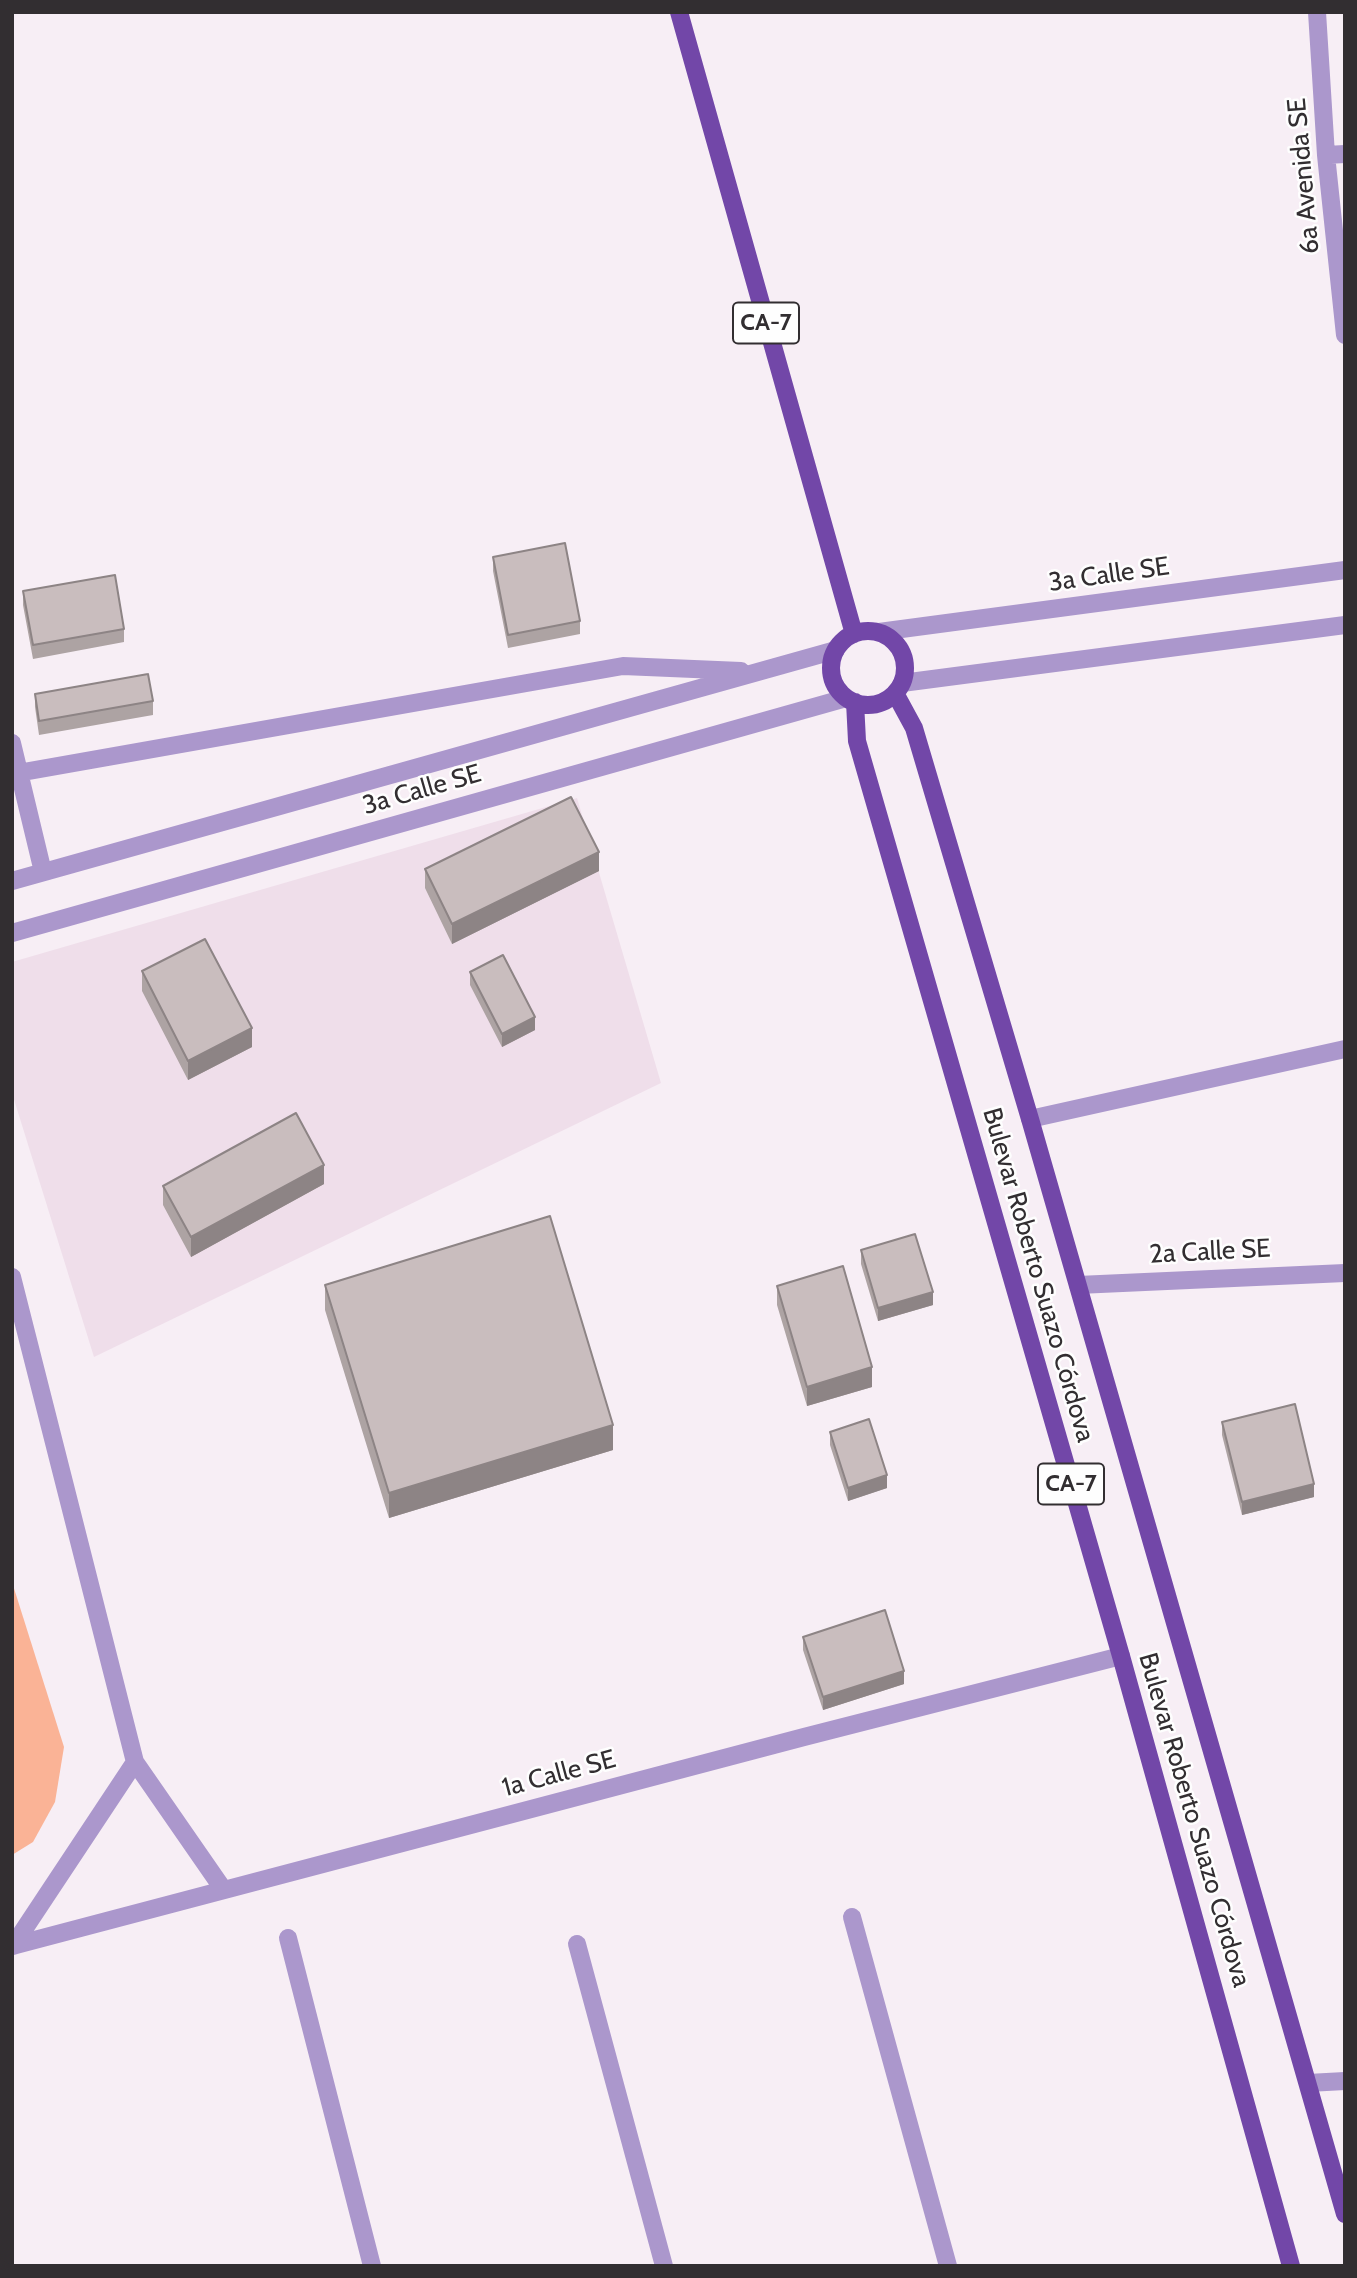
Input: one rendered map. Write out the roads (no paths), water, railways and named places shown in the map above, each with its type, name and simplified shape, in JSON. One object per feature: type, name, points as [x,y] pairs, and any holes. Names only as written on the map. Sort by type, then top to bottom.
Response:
[{"type":"main road","name":"CA-7","points":[[678,12],[854,634]]},
{"type":"main road","points":[[836,650],[844,640],[854,634],[879,632]]},
{"type":"main road","name":"Bulevar Roberto Suazo Córdova","points":[[879,632],[893,641],[901,653],[904,668],[899,688],[914,728],[1079,1285],[1345,2214]]},
{"type":"main road","name":"Bulevar Roberto Suazo Córdova","points":[[836,650],[831,671],[834,681],[851,700],[861,754],[1121,1656],[1291,2266]]},
{"type":"main road","points":[[851,700],[865,705],[876,704],[899,688]]},
{"type":"street","name":"6a Avenida SE","points":[[1317,12],[1326,155],[1345,335]]},
{"type":"street","points":[[1326,155],[1345,154]]},
{"type":"street","name":"3a Calle SE","points":[[879,632],[1345,570]]},
{"type":"street","points":[[899,688],[1345,625]]},
{"type":"street","name":"3a Calle SE","points":[[12,881],[836,650]]},
{"type":"street","name":"3a Calle SE","points":[[16,774],[623,666],[760,671]]},
{"type":"street","name":"3a Calle SE","points":[[12,933],[851,700]]},
{"type":"street","points":[[12,743],[16,774],[43,872]]},
{"type":"street","points":[[1030,1119],[1345,1049]]},
{"type":"street","name":"2a Calle SE","points":[[1079,1285],[1345,1272]]},
{"type":"street","points":[[12,1277],[135,1762],[223,1889]]},
{"type":"street","name":"1a Calle SE","points":[[13,1946],[1121,1656]]},
{"type":"street","points":[[13,1946],[135,1762]]},
{"type":"street","points":[[852,1917],[948,2266]]},
{"type":"street","points":[[288,1938],[372,2266]]},
{"type":"street","points":[[577,1944],[664,2266]]},
{"type":"street","points":[[1308,2083],[1345,2081]]}]
